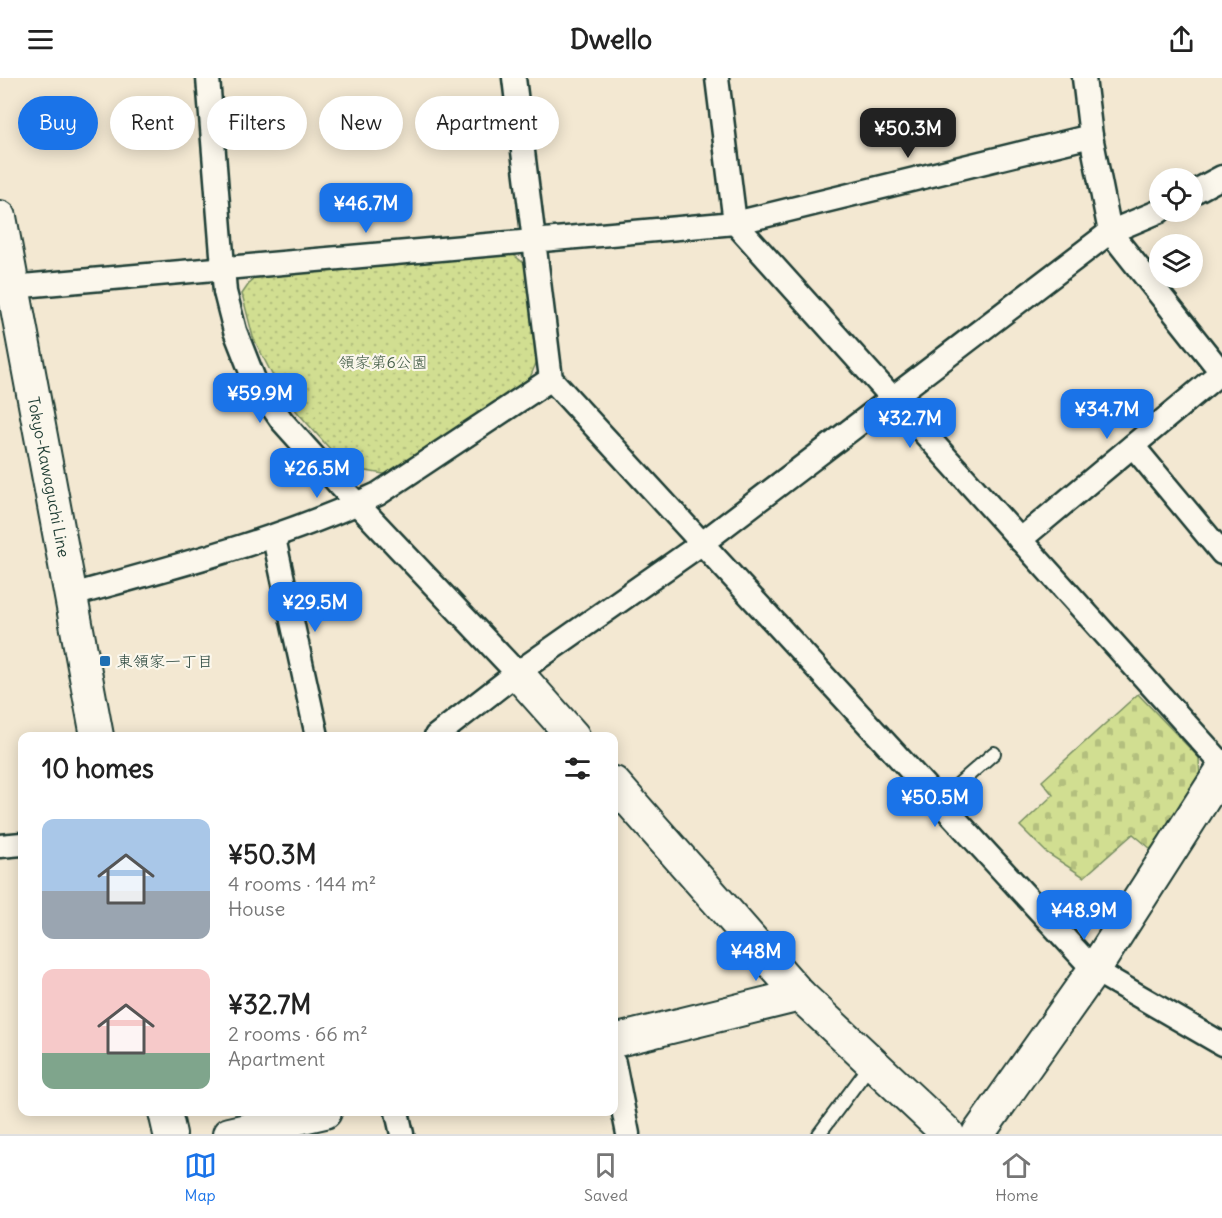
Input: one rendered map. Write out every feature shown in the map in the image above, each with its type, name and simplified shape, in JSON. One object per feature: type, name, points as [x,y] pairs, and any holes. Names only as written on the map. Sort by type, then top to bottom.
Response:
[{"type":"street","points":[[208,78],[225,292],[235,331],[255,382],[282,421],[569,732]]},
{"type":"street","points":[[514,78],[550,379],[1094,970],[1222,1044]]},
{"type":"street","points":[[717,78],[735,223],[1222,764]]},
{"type":"street","points":[[1020,540],[1221,373],[1110,232],[1091,136],[1084,78]]},
{"type":"street","points":[[6,287],[735,223],[1091,136]]},
{"type":"street","points":[[1203,187],[1222,177]]},
{"type":"street","points":[[441,732],[517,673],[701,544],[1110,232],[1149,216]]},
{"type":"street","name":"Tokyo-Kawaguchi Line","points":[[0,218],[6,287],[72,596],[96,732]]},
{"type":"street","points":[[72,596],[274,538],[357,504],[378,494],[550,379]]},
{"type":"street","points":[[1133,446],[1222,553]]},
{"type":"street","points":[[274,538],[316,732]]},
{"type":"street","points":[[978,1134],[1094,970],[1222,770]]},
{"type":"street","points":[[618,788],[800,995],[948,1134]]},
{"type":"street","points":[[0,846],[18,844]]},
{"type":"street","points":[[618,1040],[800,995]]},
{"type":"street","points":[[618,1083],[628,1134]]},
{"type":"street","points":[[166,1116],[170,1134]]},
{"type":"street","points":[[229,1134],[308,1116]]},
{"type":"street","points":[[398,1116],[402,1134]]},
{"type":"lane","points":[[938,802],[994,753]]},
{"type":"lane","points":[[819,1134],[872,1063]]},
{"type":"green space","name":"領家第6公園","points":[[510,252],[526,265],[537,361],[529,380],[390,475],[347,468],[283,396],[253,337],[242,294],[253,278]]},
{"type":"green space","points":[[1138,694],[1199,758],[1200,778],[1151,849],[1133,834],[1084,877],[1047,853],[1020,826],[1053,795],[1042,781]]},
{"type":"place","name":"東領家一丁目","points":[[105,661]]}]
